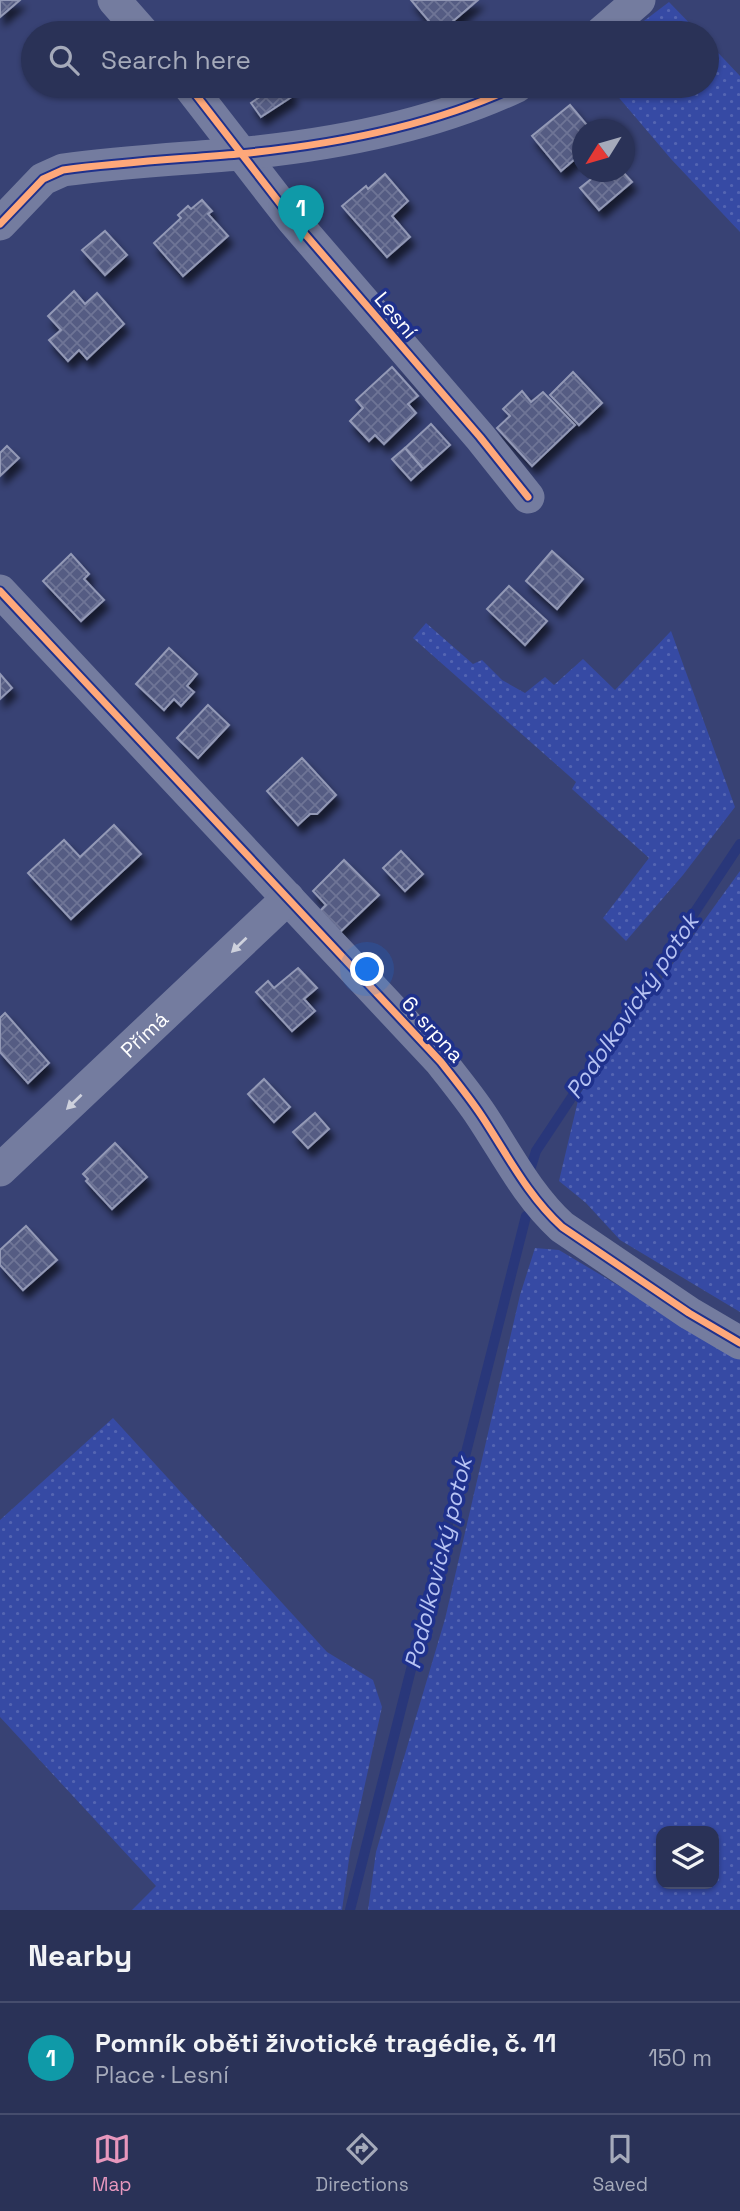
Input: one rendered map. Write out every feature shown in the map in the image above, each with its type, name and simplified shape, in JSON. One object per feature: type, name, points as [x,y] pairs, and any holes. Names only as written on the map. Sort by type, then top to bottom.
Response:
[{"type":"street","points":[[114,0],[132,21]]},
{"type":"street","points":[[615,21],[639,0]]},
{"type":"street","name":"Lesní","points":[[199,98],[230,136],[240,154],[331,265],[480,437],[528,497]]},
{"type":"street","points":[[0,225],[43,179],[63,170],[305,146],[449,114],[488,98]]},
{"type":"street","name":"6. srpna","points":[[0,591],[442,1062],[551,1217],[689,1314],[740,1343]]},
{"type":"street","name":"Přímá","points":[[0,1170],[288,898]]},
{"type":"shaded area","points":[[669,2],[687,21],[644,21]]},
{"type":"shaded area","points":[[719,54],[740,76],[740,232],[671,159],[619,98],[719,98]]},
{"type":"shaded area","points":[[426,623],[473,664],[482,660],[502,680],[525,693],[545,677],[554,685],[583,659],[615,690],[671,631],[735,807],[683,875],[626,941],[603,918],[649,858],[572,789],[576,782],[413,638]]},
{"type":"shaded area","points":[[740,871],[740,1312],[620,1240],[586,1203],[559,1181],[580,1092]]},
{"type":"shaded area","points":[[535,1248],[559,1250],[740,1358],[740,1910],[368,1910],[376,1852],[445,1619],[520,1295]]},
{"type":"shaded area","points":[[113,1418],[327,1652],[373,1680],[382,1707],[350,1852],[342,1910],[132,1910],[156,1886],[0,1717],[0,1520]]},
{"type":"building","points":[[0,0],[20,0],[0,17]]},
{"type":"building","points":[[411,0],[478,0],[453,21],[429,21]]},
{"type":"building","points":[[258,98],[290,98],[261,117],[251,103]]},
{"type":"building","points":[[570,105],[582,119],[572,119],[572,162],[561,171],[532,136]]},
{"type":"building","points":[[385,174],[408,201],[392,216],[410,237],[387,257],[342,206]]},
{"type":"building","points":[[588,182],[632,182],[599,210],[580,188]]},
{"type":"building","points":[[202,200],[212,211],[208,214],[228,236],[183,276],[154,243],[181,218],[178,215],[188,206],[191,209]]},
{"type":"building","points":[[105,231],[127,255],[105,275],[82,250]]},
{"type":"building","points":[[74,291],[85,304],[97,293],[124,324],[87,359],[79,350],[68,361],[49,340],[61,330],[48,316]]},
{"type":"building","points":[[392,367],[418,396],[408,404],[416,413],[384,444],[375,435],[369,441],[350,421],[363,408],[356,400]]},
{"type":"building","points":[[573,372],[602,403],[579,425],[550,395]]},
{"type":"building","points":[[522,391],[531,402],[543,392],[575,425],[532,466],[497,428],[510,416],[503,409]]},
{"type":"building","points":[[431,424],[450,445],[423,469],[405,448]]},
{"type":"building","points":[[7,446],[19,458],[0,476],[0,453]]},
{"type":"building","points":[[405,448],[423,469],[411,480],[392,459]]},
{"type":"building","points":[[552,551],[583,579],[557,609],[526,581]]},
{"type":"building","points":[[71,554],[89,574],[84,579],[104,600],[81,621],[43,581]]},
{"type":"building","points":[[509,586],[547,621],[525,645],[487,609]]},
{"type":"building","points":[[169,648],[197,674],[187,686],[194,692],[181,706],[174,699],[164,710],[136,684]]},
{"type":"building","points":[[0,674],[12,688],[0,699]]},
{"type":"building","points":[[208,705],[229,725],[198,758],[177,738]]},
{"type":"building","points":[[302,758],[336,795],[317,814],[310,814],[298,825],[267,791]]},
{"type":"building","points":[[114,825],[141,854],[71,919],[28,873],[64,840],[80,857]]},
{"type":"building","points":[[401,851],[423,874],[405,891],[383,868]]},
{"type":"building","points":[[344,860],[379,895],[339,933],[319,912],[326,905],[313,891]]},
{"type":"building","points":[[298,968],[317,988],[304,999],[315,1011],[292,1031],[256,992],[268,981],[274,988]]},
{"type":"building","points":[[5,1013],[49,1063],[28,1083],[0,1052],[0,1018]]},
{"type":"building","points":[[264,1079],[290,1107],[274,1122],[248,1094]]},
{"type":"building","points":[[315,1113],[329,1129],[308,1148],[293,1132]]},
{"type":"building","points":[[115,1143],[147,1177],[112,1209],[86,1181],[88,1179],[83,1174]]},
{"type":"building","points":[[26,1226],[57,1260],[23,1290],[0,1265],[0,1250]]},
{"type":"waterway","name":"Podolkovický potok","points":[[530,1170],[536,1151],[740,844]]},
{"type":"waterway","name":"Podolkovický potok","points":[[350,1910],[526,1216]]},
{"type":"cycle path","points":[[198,98],[292,219],[480,437],[528,497]]},
{"type":"cycle path","points":[[0,224],[43,179],[63,170],[238,154],[345,139],[416,123],[489,98]]},
{"type":"cycle path","points":[[0,591],[441,1062],[476,1108],[528,1188],[550,1215],[562,1227],[689,1313],[740,1343]]},
{"type":"place","name":"Pomník oběti životické tragédie, č. 11","points":[[301,243]]}]
